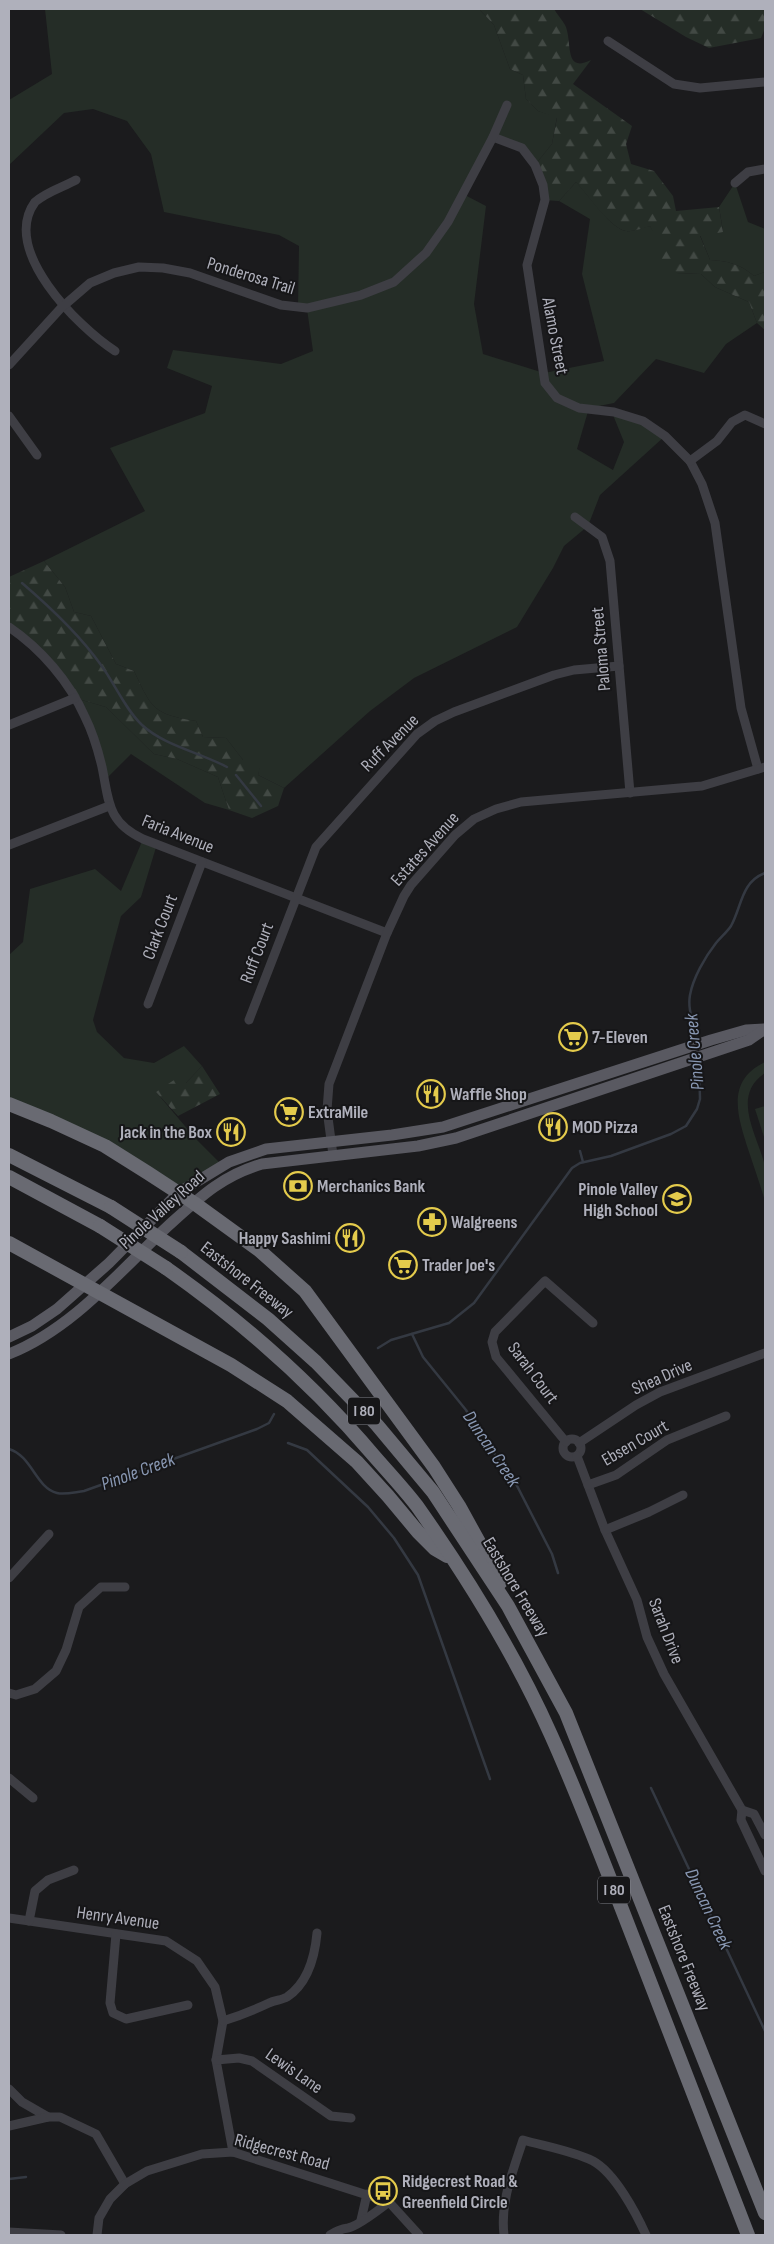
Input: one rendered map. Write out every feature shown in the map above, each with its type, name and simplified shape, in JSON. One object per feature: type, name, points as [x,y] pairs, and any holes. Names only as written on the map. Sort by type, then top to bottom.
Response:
[{"type":"highway","points":[[9,1104],[105,1146],[194,1203],[260,1250],[305,1290],[408,1429],[460,1506],[496,1570],[508,1606]]},
{"type":"highway","name":"Eastshore Freeway","points":[[9,1154],[111,1207],[181,1252],[217,1278],[316,1362],[377,1425],[433,1492],[508,1606],[540,1661],[580,1746],[765,2213]]},
{"type":"highway","name":"I 80","points":[[9,1177],[100,1226],[205,1295],[253,1334],[301,1378],[355,1433],[415,1504],[451,1558],[518,1667],[550,1734],[681,2058],[748,2235]]},
{"type":"highway","points":[[9,1243],[231,1365],[287,1402],[357,1462],[435,1549],[451,1558]]},
{"type":"main road","name":"Pinole Valley Road","points":[[9,1338],[32,1326],[57,1309],[82,1284],[109,1263],[178,1193],[218,1168],[249,1154],[266,1149],[392,1135],[443,1127],[711,1040],[746,1030],[765,1029]]},
{"type":"main road","name":"Pinole Valley Road","points":[[9,1354],[26,1347],[58,1328],[194,1203],[222,1180],[249,1168],[262,1164],[418,1146],[456,1138],[750,1040],[765,1029]]},
{"type":"street","points":[[608,41],[674,84],[700,88],[765,82]]},
{"type":"street","name":"Ponderosa Trail","points":[[9,365],[61,308],[90,283],[114,273],[139,267],[163,268],[190,273],[280,305],[307,308],[361,295],[394,282],[426,253],[448,222],[493,137],[507,105]]},
{"type":"street","name":"Alamo Street","points":[[493,137],[522,148],[535,166],[543,185],[545,200],[527,265],[546,383],[557,398],[579,408],[614,412],[644,421],[665,436],[690,462],[702,484],[714,523],[740,708],[762,768]]},
{"type":"street","points":[[735,183],[748,172],[765,169]]},
{"type":"street","points":[[76,180],[36,201],[24,217],[21,229],[22,248],[38,282],[61,308],[92,336],[115,351]]},
{"type":"street","points":[[690,462],[717,441],[732,422],[738,418],[745,415],[765,424]]},
{"type":"street","points":[[9,416],[36,455]]},
{"type":"street","name":"Paloma Street","points":[[575,517],[602,537],[610,561],[630,793]]},
{"type":"street","name":"Faria Avenue","points":[[9,628],[40,653],[75,698],[97,745],[109,806],[122,826],[135,836],[386,933]]},
{"type":"street","name":"Ruff Avenue","points":[[296,898],[313,853],[321,840],[417,734],[435,721],[554,675],[574,670],[619,666]]},
{"type":"street","points":[[9,725],[75,698]]},
{"type":"street","name":"Estates Avenue","points":[[333,1155],[327,1110],[329,1084],[386,933],[411,885],[455,835],[474,820],[496,809],[521,802],[702,786],[762,768]]},
{"type":"street","points":[[9,845],[109,806]]},
{"type":"street","name":"Clark Court","points":[[148,1004],[202,862]]},
{"type":"street","name":"Ruff Court","points":[[248,1020],[296,898]]},
{"type":"street","name":"Sarah Court","points":[[566,1442],[496,1357],[492,1342],[495,1332],[545,1281],[593,1323]]},
{"type":"street","name":"Shea Drive","points":[[579,1443],[636,1404],[660,1392],[765,1353]]},
{"type":"street","name":"Ebsen Court","points":[[588,1486],[616,1475],[667,1440],[726,1416]]},
{"type":"street","points":[[566,1442],[573,1439],[579,1443]]},
{"type":"street","name":"Sarah Drive","points":[[566,1442],[564,1448],[566,1454],[571,1457],[577,1456]]},
{"type":"street","name":"Sarah Drive","points":[[579,1443],[581,1447],[577,1456],[588,1486],[605,1530],[637,1600],[648,1637],[664,1674],[742,1810],[741,1820],[765,1871]]},
{"type":"street","points":[[605,1530],[650,1512],[683,1495]]},
{"type":"street","points":[[9,1578],[49,1534]]},
{"type":"street","points":[[9,1693],[16,1695],[35,1690],[56,1671],[66,1650],[79,1607],[101,1587],[125,1587]]},
{"type":"street","points":[[10,1781],[33,1798]]},
{"type":"street","name":"Sarah Drive","points":[[742,1810],[754,1814],[765,1836]]},
{"type":"street","points":[[29,1922],[35,1891],[48,1880],[74,1870]]},
{"type":"street","name":"Henry Avenue","points":[[9,1918],[166,1941],[197,1961],[215,1987],[223,2021],[216,2060],[234,2152]]},
{"type":"street","points":[[223,2021],[250,2013],[286,1997],[302,1984],[316,1951],[317,1933]]},
{"type":"street","points":[[116,1934],[110,2003],[113,2013],[126,2019],[188,2005]]},
{"type":"street","name":"Lewis Lane","points":[[216,2060],[239,2058],[252,2061],[331,2116],[351,2118]]},
{"type":"street","points":[[9,2089],[22,2102],[48,2117]]},
{"type":"street","points":[[9,2126],[48,2117],[60,2117],[96,2134],[125,2184]]},
{"type":"street","points":[[504,2235],[503,2218],[506,2198],[523,2140],[588,2159],[600,2166],[614,2181],[646,2235]]},
{"type":"street","name":"Ridgecrest Road","points":[[97,2235],[99,2218],[110,2199],[125,2184],[147,2172],[202,2154],[234,2152],[390,2202],[419,2235]]},
{"type":"street","points":[[361,2220],[367,2194]]},
{"type":"street","points":[[330,2235],[344,2227],[348,2231],[361,2220],[390,2202]]},
{"type":"street","points":[[9,2232],[61,2235]]},
{"type":"green space","points":[[45,9],[479,9],[494,25],[510,69],[523,75],[526,99],[538,111],[557,117],[552,144],[535,165],[522,148],[493,137],[463,194],[486,206],[474,304],[483,354],[544,373],[604,361],[582,274],[590,219],[559,201],[576,182],[607,218],[620,229],[629,231],[650,226],[677,273],[701,274],[715,287],[749,302],[757,323],[726,344],[704,373],[656,359],[614,403],[589,408],[577,449],[613,470],[624,442],[613,415],[643,421],[665,436],[600,495],[588,526],[564,546],[553,568],[517,627],[414,678],[370,711],[284,788],[258,775],[261,760],[243,760],[226,738],[203,737],[196,721],[171,716],[156,708],[145,694],[134,671],[116,664],[91,616],[74,612],[65,587],[44,561],[145,511],[110,448],[205,413],[212,386],[167,368],[173,350],[281,364],[313,351],[307,309],[298,307],[299,246],[279,235],[164,212],[151,154],[127,121],[93,109],[64,113],[9,165],[9,100],[52,74]]},
{"type":"green space","points":[[479,9],[554,9],[565,25],[570,54],[573,59],[576,63],[591,60],[573,84],[632,126],[626,144],[631,164],[654,171],[673,196],[676,211],[719,207],[723,232],[700,236],[710,260],[734,264],[754,276],[765,272],[765,330],[757,323],[749,302],[715,287],[701,274],[677,273],[658,264],[658,243],[650,226],[632,231],[620,229],[600,211],[576,182],[559,201],[545,200],[535,165],[552,144],[557,118],[538,111],[526,99],[523,75],[510,69],[494,25]]},
{"type":"green space","points":[[640,9],[765,9],[765,28],[761,38],[709,48],[686,37]]},
{"type":"green space","points":[[735,183],[748,222],[765,229],[765,272],[754,276],[734,264],[710,260],[700,235],[723,231],[719,207]]},
{"type":"green space","points":[[44,561],[65,587],[74,612],[91,616],[116,664],[134,671],[150,702],[162,712],[171,716],[196,721],[203,737],[226,738],[243,760],[262,760],[258,775],[284,788],[278,806],[252,818],[229,810],[218,777],[177,759],[154,754],[106,707],[75,698],[57,672],[9,627],[9,577]]},
{"type":"green space","points":[[75,698],[106,707],[154,754],[177,759],[218,777],[229,810],[205,803],[131,754],[104,781],[102,770]]},
{"type":"green space","points":[[143,839],[157,844],[141,897],[121,916],[93,1020],[97,1032],[124,1058],[154,1063],[184,1046],[202,1066],[186,1083],[156,1092],[196,1139],[223,1166],[178,1193],[148,1173],[9,1104],[9,955],[23,942],[30,889],[95,869],[121,891]]},
{"type":"green space","points":[[765,1062],[765,1073],[755,1082],[749,1093],[748,1105],[749,1117],[765,1166],[765,1201],[741,1125],[738,1101],[739,1089],[744,1079],[752,1070]]},
{"type":"green space","points":[[202,1066],[220,1094],[178,1116],[156,1092],[174,1080],[186,1083]]},
{"type":"green space","points":[[765,1106],[765,1140],[755,1109]]},
{"type":"waterway","points":[[22,583],[54,611],[83,642],[106,672],[130,712],[142,725],[172,744],[227,767]]},
{"type":"waterway","points":[[236,775],[261,806]]},
{"type":"waterway","name":"Pinole Creek","points":[[697,1040],[689,1001],[694,982],[708,955],[731,926],[747,888],[751,882],[765,873]]},
{"type":"waterway","name":"Pinole Creek","points":[[378,1348],[391,1340],[449,1323],[474,1303],[572,1168],[580,1163],[611,1156],[671,1134],[686,1126],[697,1109],[700,1099],[699,1061]]},
{"type":"waterway","points":[[580,1151],[583,1162]]},
{"type":"waterway","name":"Duncan Creek","points":[[412,1334],[423,1357],[466,1410],[482,1437],[513,1478],[552,1554],[558,1573]]},
{"type":"waterway","name":"Pinole Creek","points":[[9,1449],[23,1458],[50,1490],[60,1494],[70,1493],[84,1491],[257,1429],[269,1423],[274,1414]]},
{"type":"waterway","points":[[288,1443],[307,1450],[368,1507],[394,1538],[418,1575],[490,1779]]},
{"type":"waterway","name":"Duncan Creek","points":[[651,1788],[765,2031]]},
{"type":"waterway","points":[[9,2179],[26,2177]]},
{"type":"place","name":"7-Eleven","points":[[573,1037]]},
{"type":"place","name":"Waffle Shop","points":[[431,1094]]},
{"type":"place","name":"ExtraMile","points":[[289,1112]]},
{"type":"place","name":"MOD Pizza","points":[[553,1127]]},
{"type":"place","name":"Jack in the Box","points":[[231,1132]]},
{"type":"place","name":"Merchanics Bank","points":[[298,1186]]},
{"type":"place","name":"Pinole Valley High School","points":[[677,1199]]},
{"type":"place","name":"Walgreens","points":[[432,1222]]},
{"type":"place","name":"Happy Sashimi","points":[[350,1238]]},
{"type":"place","name":"Trader Joe's","points":[[403,1265]]},
{"type":"place","name":"Ridgecrest Road & Greenfield Circle","points":[[383,2191]]}]
